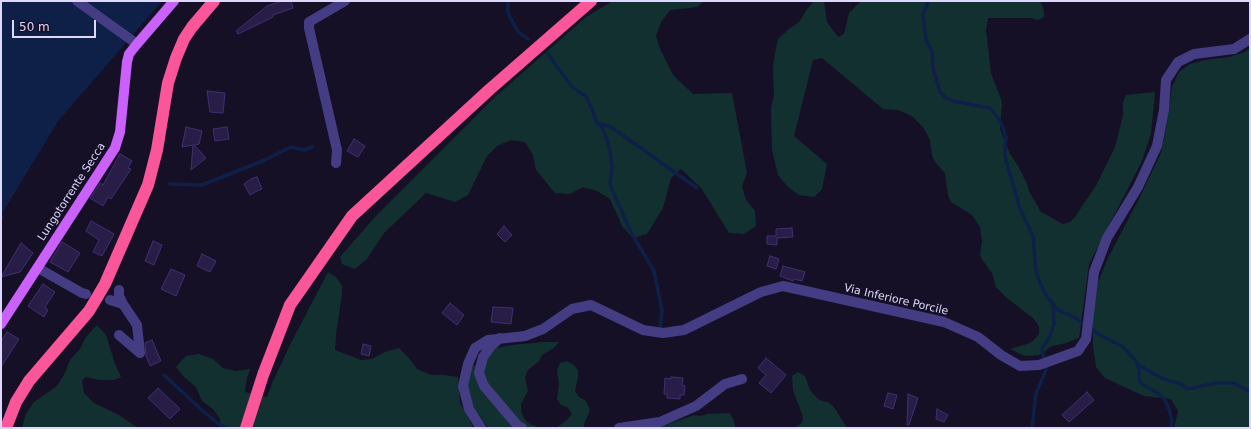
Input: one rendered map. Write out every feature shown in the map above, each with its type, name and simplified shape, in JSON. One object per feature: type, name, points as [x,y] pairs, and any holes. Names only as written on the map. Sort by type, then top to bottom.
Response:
[{"type":"highway","points":[[6,428],[16,402],[29,381],[89,312],[105,284],[146,190],[154,166],[168,83],[176,58],[184,39],[214,1]]},
{"type":"highway","points":[[246,428],[263,375],[290,305],[352,216],[489,90],[591,1]]},
{"type":"main road","name":"Lungotorrente Secca","points":[[1,324],[115,148],[121,125],[127,62],[132,49],[174,1]]},
{"type":"street","points":[[77,1],[137,44]]},
{"type":"street","points":[[336,163],[337,150],[309,28],[309,22],[345,1]]},
{"type":"street","name":"Via Inferiore Porcile","points":[[481,428],[469,409],[463,386],[468,364],[475,348],[488,340],[525,336],[544,328],[572,309],[591,306],[643,330],[663,333],[684,330],[761,292],[783,286],[944,322],[978,337],[1001,355],[1020,366],[1039,365],[1078,351],[1086,339],[1094,272],[1107,238],[1138,187],[1157,146],[1164,110],[1166,80],[1178,62],[1194,54],[1234,49],[1250,39]]},
{"type":"street","points":[[38,268],[86,294]]},
{"type":"street","points":[[119,290],[119,296],[123,304],[137,325],[140,352],[119,335]]},
{"type":"street","points":[[110,300],[123,304]]},
{"type":"street","points":[[500,338],[491,346],[483,357],[479,373],[484,386],[518,426],[522,428]]},
{"type":"street","points":[[620,428],[660,422],[696,406],[725,384],[742,379]]},
{"type":"green space","points":[[613,1],[704,1],[697,7],[670,10],[661,22],[656,36],[660,49],[673,75],[693,94],[732,93],[747,173],[742,187],[746,200],[755,211],[756,226],[744,234],[729,233],[702,189],[681,169],[671,178],[663,208],[647,234],[633,238],[622,226],[610,199],[597,191],[583,187],[570,194],[555,193],[536,170],[533,155],[525,142],[511,140],[497,146],[487,156],[468,195],[455,202],[426,193],[384,233],[367,259],[355,269],[342,264],[340,257],[375,217],[495,97],[586,17]]},
{"type":"green space","points":[[814,1],[824,1],[827,22],[838,37],[844,34],[849,13],[861,1],[1040,1],[1044,10],[1044,17],[1038,20],[1031,18],[988,18],[986,30],[991,73],[1002,102],[1000,129],[1010,154],[1018,166],[1029,191],[1041,212],[1063,224],[1070,222],[1075,217],[1097,184],[1115,147],[1123,116],[1123,102],[1126,95],[1155,92],[1151,133],[1142,161],[1089,264],[1079,338],[1052,346],[1039,355],[1025,356],[1010,349],[1030,343],[1039,334],[1039,326],[1034,319],[1007,298],[996,287],[992,273],[980,255],[982,241],[980,227],[972,215],[951,202],[948,195],[945,173],[935,162],[932,155],[930,140],[923,127],[912,116],[898,110],[883,109],[822,58],[813,60],[794,136],[827,164],[822,189],[814,197],[799,195],[787,186],[778,175],[772,150],[771,108],[774,95],[773,67],[775,53],[778,39],[800,21]]},
{"type":"green space","points":[[1250,48],[1250,428],[1174,428],[1178,411],[1171,399],[1144,396],[1105,378],[1096,367],[1093,346],[1092,318],[1097,285],[1108,258],[1161,153],[1172,87],[1179,72],[1190,64],[1205,60],[1229,57],[1245,52]]},
{"type":"green space","points":[[328,272],[336,277],[342,286],[335,350],[361,360],[372,359],[385,352],[399,348],[417,369],[431,375],[458,377],[460,403],[474,428],[220,428],[220,419],[213,409],[202,401],[196,387],[185,378],[176,367],[186,356],[199,354],[213,359],[223,368],[236,371],[250,369],[245,392],[267,397],[291,343]]},
{"type":"green space","points":[[97,325],[106,335],[115,364],[121,377],[114,380],[100,380],[86,377],[82,380],[84,393],[94,403],[119,415],[138,428],[22,428],[26,414],[34,402],[57,386],[65,373],[70,360],[80,349],[86,337]]},
{"type":"green space","points":[[545,342],[559,342],[554,348],[542,355],[539,361],[528,370],[525,377],[528,391],[521,404],[521,411],[524,418],[528,423],[539,428],[488,428],[475,409],[469,396],[467,386],[469,366],[482,364],[490,352],[496,348]]},
{"type":"green space","points":[[567,361],[574,365],[578,370],[575,391],[579,397],[586,401],[590,410],[584,424],[584,428],[556,428],[567,420],[572,414],[568,408],[561,405],[557,399],[559,384],[557,370],[560,363]]},
{"type":"green space","points":[[798,372],[805,376],[810,390],[815,396],[821,401],[828,402],[834,407],[847,428],[794,428],[802,423],[803,417],[793,390],[792,376]]},
{"type":"green space","points":[[729,413],[733,418],[735,428],[658,428],[694,415],[701,416],[707,414]]},
{"type":"water","points":[[3,1],[162,1],[59,120],[1,215],[1,3]]},
{"type":"building","points":[[282,1],[291,1],[293,8],[273,15],[273,17],[238,34],[236,31],[267,6]]},
{"type":"building","points":[[207,91],[225,93],[223,113],[210,112]]},
{"type":"building","points":[[186,127],[202,131],[199,144],[194,145],[206,158],[191,170],[193,145],[182,147]]},
{"type":"building","points":[[227,127],[229,139],[215,141],[213,129]]},
{"type":"building","points":[[354,139],[365,146],[358,157],[347,151]]},
{"type":"building","points":[[120,154],[132,161],[128,168],[131,169],[111,199],[108,197],[103,206],[90,198],[100,183],[103,185]]},
{"type":"building","points":[[257,177],[262,189],[250,195],[244,184]]},
{"type":"building","points":[[91,221],[114,234],[102,256],[93,252],[99,240],[86,231]]},
{"type":"building","points":[[504,226],[512,235],[505,242],[497,234]]},
{"type":"building","points":[[792,228],[793,237],[777,238],[777,245],[767,244],[767,236],[776,236],[776,229]]},
{"type":"building","points":[[153,241],[162,245],[154,265],[145,261]]},
{"type":"building","points":[[62,242],[80,253],[68,272],[50,262]]},
{"type":"building","points":[[21,243],[33,253],[20,272],[1,277]]},
{"type":"building","points":[[202,254],[216,261],[210,272],[197,266]]},
{"type":"building","points":[[770,256],[779,259],[776,269],[767,266]]},
{"type":"building","points":[[783,266],[805,272],[802,281],[794,279],[793,281],[780,276]]},
{"type":"building","points":[[171,269],[185,275],[176,296],[161,289]]},
{"type":"building","points":[[43,284],[55,292],[45,307],[48,310],[44,317],[28,306]]},
{"type":"building","points":[[450,303],[464,315],[457,325],[442,313]]},
{"type":"building","points":[[493,307],[513,308],[511,324],[491,322]]},
{"type":"building","points":[[7,332],[19,339],[1,367],[1,341]]},
{"type":"building","points":[[152,340],[161,361],[150,366],[146,356],[145,343]]},
{"type":"building","points":[[363,344],[371,346],[369,356],[361,354]]},
{"type":"building","points":[[766,358],[786,375],[771,393],[759,383],[766,375],[758,368]]},
{"type":"building","points":[[671,377],[683,378],[682,385],[685,386],[684,395],[680,395],[680,399],[667,398],[667,394],[664,394],[665,378],[671,379]]},
{"type":"building","points":[[158,388],[180,409],[170,419],[148,398]]},
{"type":"building","points":[[1087,392],[1094,400],[1069,422],[1062,415]]},
{"type":"building","points":[[888,393],[897,395],[893,409],[884,406]]},
{"type":"building","points":[[908,394],[918,398],[909,425],[907,425]]},
{"type":"building","points":[[937,409],[948,415],[944,422],[936,419]]},
{"type":"waterway","points":[[508,1],[508,13],[518,32],[528,39]]},
{"type":"waterway","points":[[929,1],[923,14],[926,40],[932,51],[933,68],[940,92],[946,98],[953,101],[990,108],[1001,123],[1006,137],[1005,156],[1020,209],[1033,236],[1036,271],[1047,297],[1058,310],[1074,317],[1100,335],[1123,347],[1136,361],[1139,370],[1139,380],[1142,384],[1159,394],[1165,400],[1172,421],[1171,428]]},
{"type":"waterway","points":[[548,54],[573,88],[586,96],[596,122],[601,126],[606,136],[612,167],[610,185],[632,234],[654,271],[662,310],[660,331]]},
{"type":"waterway","points":[[598,123],[611,127],[697,188]]},
{"type":"waterway","points":[[170,184],[202,185],[265,160],[291,147],[304,150],[312,147]]},
{"type":"waterway","points":[[1032,428],[1036,393],[1046,370],[1042,349],[1049,338],[1054,324],[1053,305]]},
{"type":"waterway","points":[[1137,364],[1161,378],[1181,384],[1188,389],[1216,383],[1234,383],[1250,392]]},
{"type":"waterway","points":[[164,375],[204,412],[220,425],[228,428]]}]
